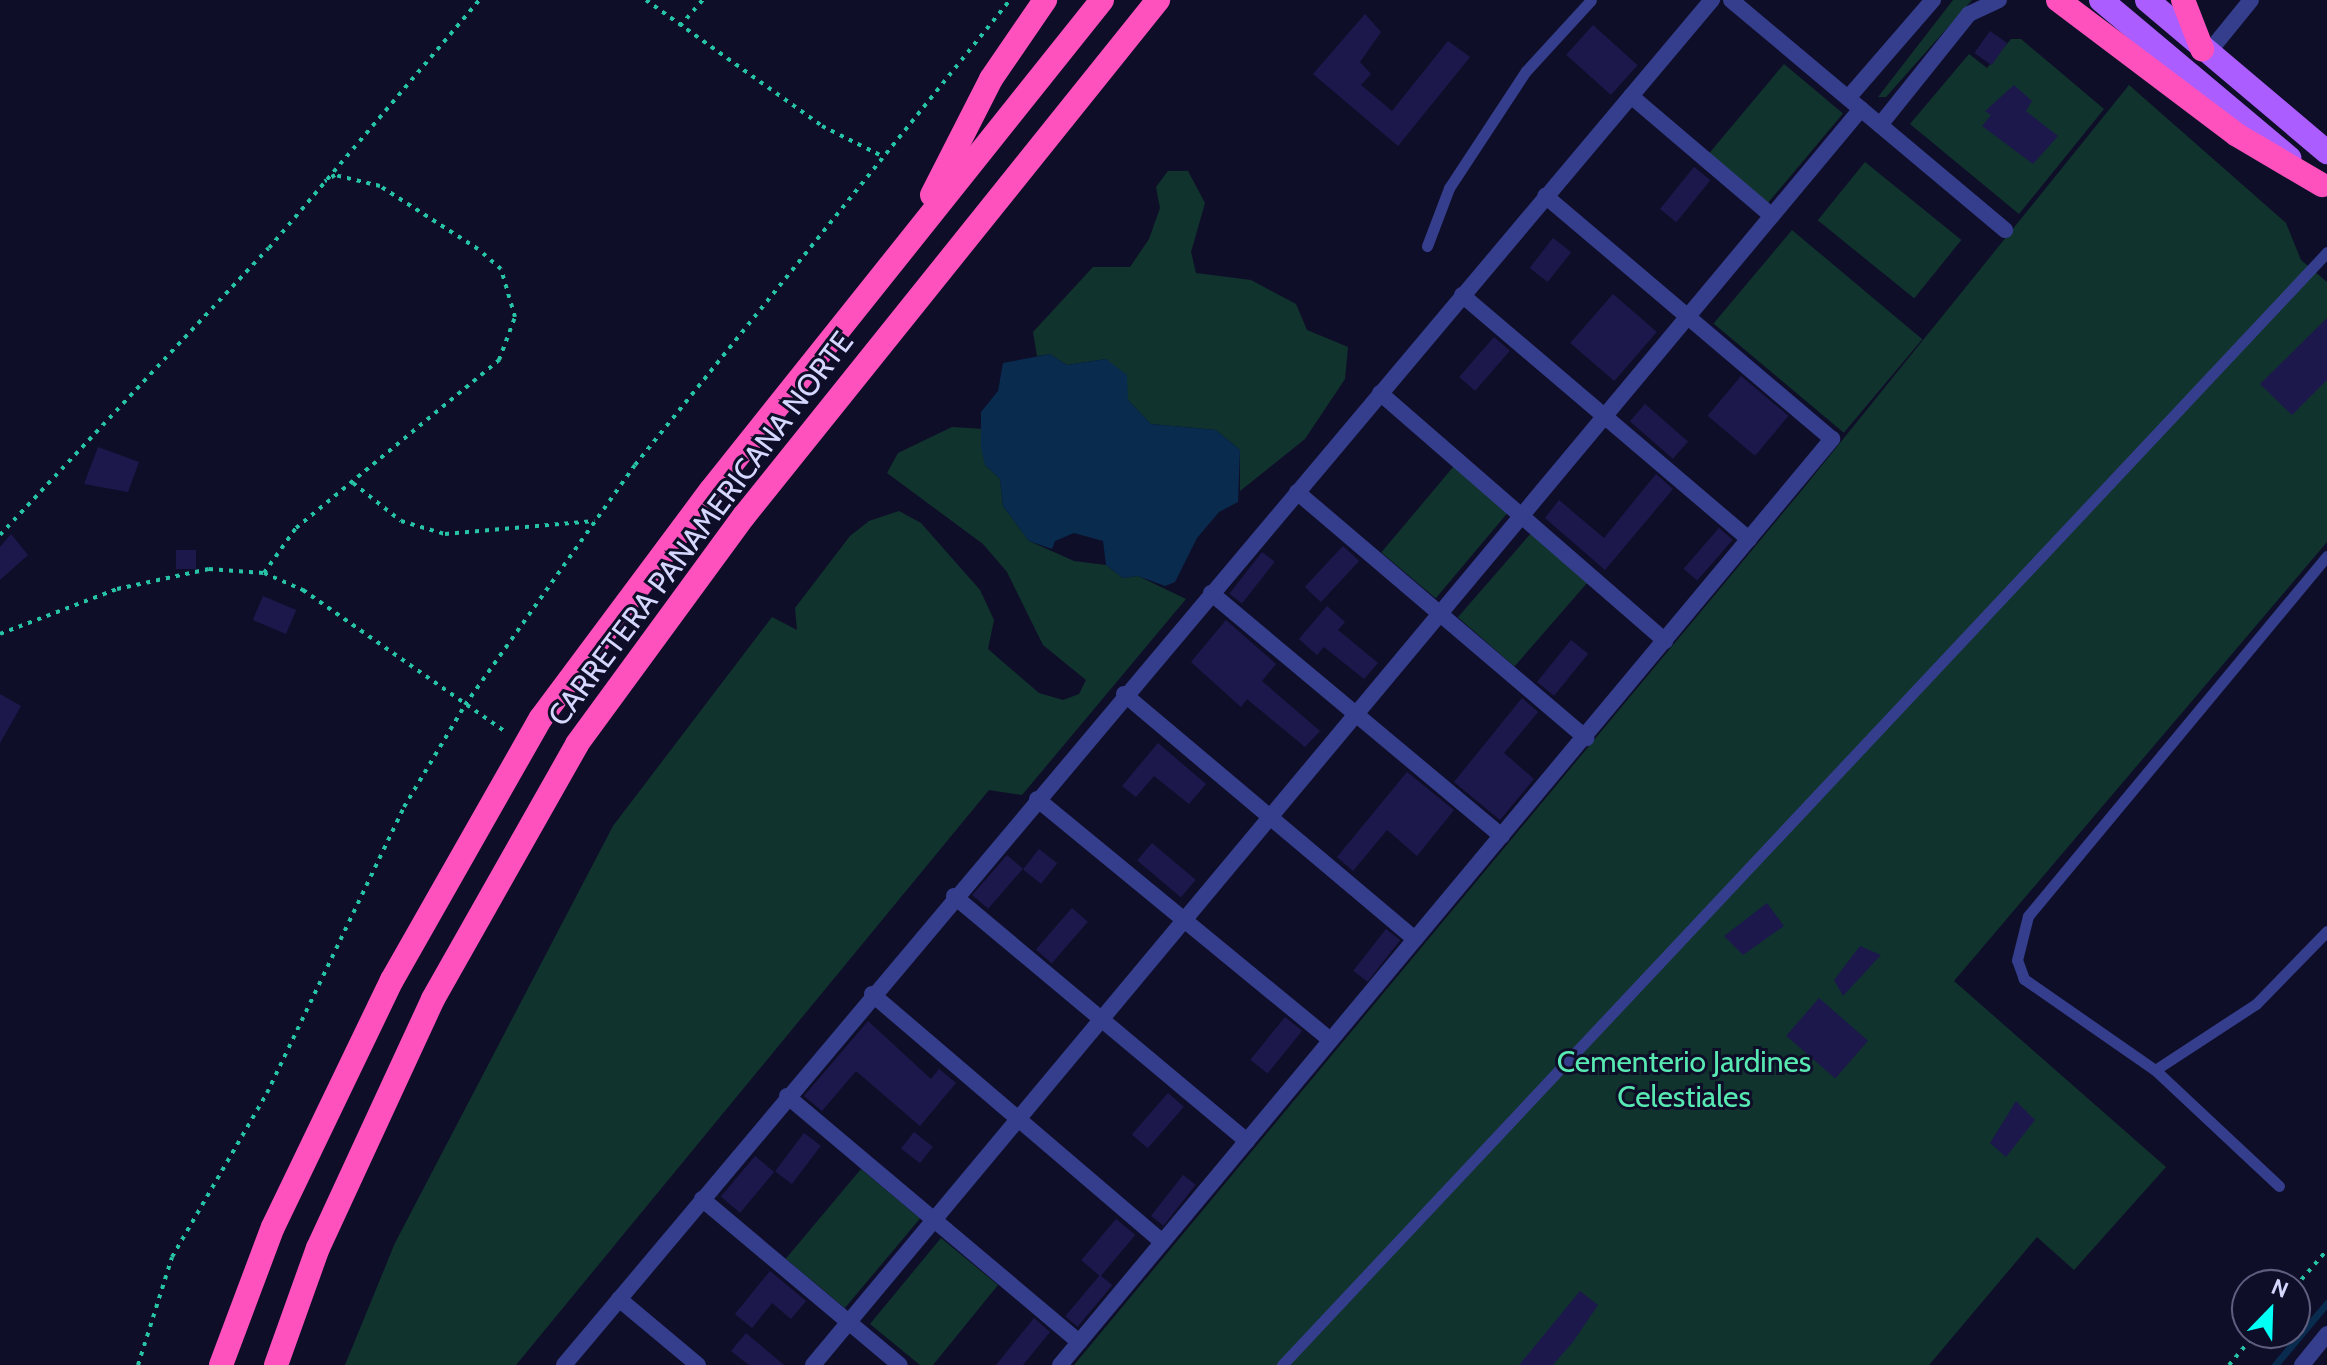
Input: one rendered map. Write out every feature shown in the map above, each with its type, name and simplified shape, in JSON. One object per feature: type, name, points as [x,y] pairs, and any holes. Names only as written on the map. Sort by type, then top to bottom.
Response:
[{"type":"highway","points":[[905,246],[991,79],[1045,0]]},
{"type":"highway","name":"CARRETERA PANAMERICANA NORTE","points":[[221,1365],[273,1227],[392,980],[526,745],[711,490],[1102,0]]},
{"type":"highway","name":"CARRETERA PANAMERICANA NORTE","points":[[276,1365],[318,1248],[433,999],[577,744],[744,516],[1158,0]]},
{"type":"highway","points":[[2058,0],[2200,110],[2324,188]]},
{"type":"highway","points":[[2183,0],[2205,51]]},
{"type":"main road","points":[[2101,0],[2324,188]]},
{"type":"main road","points":[[2147,0],[2327,152]]},
{"type":"street","points":[[564,1365],[954,896],[1712,0]]},
{"type":"street","points":[[1731,0],[2005,230]]},
{"type":"street","points":[[813,1365],[1772,216],[1933,0]]},
{"type":"street","points":[[1880,125],[1969,14],[1999,0]]},
{"type":"street","points":[[2205,51],[2251,0]]},
{"type":"street","points":[[1631,96],[1772,216]]},
{"type":"street","points":[[1060,1365],[1586,738],[1832,439],[1545,196]]},
{"type":"street","points":[[1462,295],[1749,539]]},
{"type":"street","points":[[1380,393],[1665,641]]},
{"type":"street","points":[[1297,492],[1586,738]]},
{"type":"street","points":[[1211,593],[1502,836]]},
{"type":"street","points":[[1124,694],[1415,939]]},
{"type":"street","points":[[1037,799],[1330,1040]]},
{"type":"street","points":[[954,896],[1247,1141]]},
{"type":"street","points":[[872,994],[1162,1242]]},
{"type":"street","points":[[787,1096],[1079,1342]]},
{"type":"street","points":[[702,1199],[900,1365]]},
{"type":"street","points":[[619,1299],[698,1365]]},
{"type":"street","points":[[2302,1365],[2327,1334]]},
{"type":"lane","points":[[1427,246],[1449,188],[1526,71],[1591,0]]},
{"type":"lane","points":[[1282,1365],[2327,252]]},
{"type":"lane","points":[[2279,1186],[2155,1070],[2024,979],[2017,960],[2020,936],[2028,916],[2327,556]]},
{"type":"lane","points":[[2155,1070],[2256,1004],[2327,931]]},
{"type":"path","points":[[0,535],[269,248],[319,185],[479,0]]},
{"type":"path","points":[[646,0],[822,126],[885,157]]},
{"type":"path","points":[[680,26],[703,0]]},
{"type":"path","points":[[138,1365],[172,1257],[267,1093],[404,807],[465,705],[595,521],[1010,0]]},
{"type":"path","points":[[264,573],[296,528],[499,360],[515,317],[501,269],[424,211],[355,177],[335,175],[319,185]]},
{"type":"path","points":[[353,483],[401,521],[445,534],[595,521]]},
{"type":"path","points":[[0,634],[117,589],[209,569],[264,573],[303,590],[526,745]]},
{"type":"path","points":[[2311,1269],[2327,1250]]},
{"type":"path","points":[[2229,1365],[2242,1349]]},
{"type":"green space","points":[[1953,0],[1972,0],[1886,97],[1878,97]]},
{"type":"green space","points":[[2011,39],[2021,39],[2104,109],[2019,214],[1910,124],[1969,54],[1987,68]]},
{"type":"green space","points":[[1784,64],[1843,113],[1768,203],[1709,154]]},
{"type":"green space","name":"Cementerio Jardines Celestiales","points":[[2129,85],[2286,223],[2301,260],[2327,282],[2327,542],[1954,981],[2166,1167],[2074,1270],[2037,1237],[1929,1365],[1074,1365],[1802,490]]},
{"type":"green space","points":[[1865,162],[1961,240],[1914,298],[1818,220]]},
{"type":"green space","points":[[1168,171],[1188,171],[1205,203],[1191,252],[1196,273],[1251,280],[1296,304],[1307,330],[1348,347],[1345,379],[1305,439],[1240,491],[1240,450],[1216,430],[1151,424],[1128,400],[1106,359],[1067,365],[1050,354],[1037,356],[1033,332],[1093,267],[1130,267],[1149,239],[1160,208],[1156,187]]},
{"type":"green space","points":[[1792,230],[1922,339],[1844,433],[1714,323]]},
{"type":"green space","points":[[952,427],[984,429],[985,465],[1000,479],[1003,506],[1029,541],[1074,561],[1106,565],[1123,578],[1138,576],[1186,599],[1022,795],[989,790],[516,1365],[345,1365],[395,1243],[613,826],[772,617],[797,630],[795,608],[850,536],[869,521],[899,511],[921,523],[980,590],[994,620],[988,649],[1039,693],[1063,700],[1079,694],[1086,680],[1043,645],[1007,572],[983,544],[887,473],[898,453]]},
{"type":"green space","points":[[1454,466],[1508,512],[1436,598],[1381,553]]},
{"type":"green space","points":[[1532,532],[1589,581],[1514,666],[1458,617]]},
{"type":"green space","points":[[861,1169],[920,1218],[845,1308],[786,1259]]},
{"type":"green space","points":[[941,1238],[998,1285],[933,1365],[920,1365],[870,1324]]},
{"type":"water","points":[[1050,354],[1067,365],[1106,359],[1127,375],[1128,400],[1151,424],[1216,430],[1240,450],[1238,502],[1219,512],[1197,538],[1175,582],[1165,586],[1138,576],[1123,578],[1106,565],[1103,541],[1074,533],[1055,541],[1052,549],[1029,541],[1003,506],[1000,479],[985,465],[981,448],[981,412],[998,391],[1003,363]]},
{"type":"building","points":[[1365,14],[1381,32],[1360,62],[1371,74],[1361,85],[1392,111],[1448,41],[1470,57],[1398,146],[1313,74]]},
{"type":"building","points":[[1593,25],[1638,65],[1611,95],[1566,55]]},
{"type":"building","points":[[1990,31],[2007,43],[1992,65],[1975,53]]},
{"type":"building","points":[[2014,85],[2032,101],[2026,111],[2058,136],[2033,164],[1982,126],[1991,115],[1985,111]]},
{"type":"building","points":[[1694,167],[1710,180],[1676,222],[1660,209]]},
{"type":"building","points":[[1553,238],[1571,252],[1548,282],[1530,268]]},
{"type":"building","points":[[1613,294],[1657,332],[1614,381],[1570,343]]},
{"type":"building","points":[[2327,318],[2327,380],[2292,415],[2260,384]]},
{"type":"building","points":[[1494,337],[1510,351],[1475,391],[1459,377]]},
{"type":"building","points":[[1741,376],[1788,416],[1755,456],[1708,416]]},
{"type":"building","points":[[1645,404],[1688,441],[1673,459],[1630,421]]},
{"type":"building","points":[[98,447],[139,462],[128,492],[84,484]]},
{"type":"building","points":[[1656,474],[1673,489],[1605,570],[1545,518],[1559,500],[1604,538]]},
{"type":"building","points":[[1719,528],[1733,540],[1697,581],[1684,569]]},
{"type":"building","points":[[11,534],[28,555],[0,580],[0,547]]},
{"type":"building","points":[[1343,546],[1359,561],[1321,602],[1305,587]]},
{"type":"building","points":[[176,550],[196,550],[196,569],[176,569]]},
{"type":"building","points":[[1262,552],[1275,562],[1242,604],[1229,594]]},
{"type":"building","points":[[263,596],[296,610],[286,634],[253,620]]},
{"type":"building","points":[[1327,606],[1345,622],[1338,630],[1378,663],[1364,679],[1324,647],[1317,655],[1299,639]]},
{"type":"building","points":[[1226,620],[1276,664],[1262,681],[1320,731],[1305,747],[1247,699],[1241,707],[1191,662]]},
{"type":"building","points":[[1571,640],[1588,654],[1554,696],[1537,682]]},
{"type":"building","points":[[0,694],[21,706],[0,743]]},
{"type":"building","points":[[1522,698],[1538,712],[1504,753],[1534,779],[1500,820],[1454,782]]},
{"type":"building","points":[[1158,743],[1206,784],[1189,804],[1154,776],[1136,797],[1122,786]]},
{"type":"building","points":[[1407,772],[1454,810],[1417,856],[1387,830],[1353,871],[1337,857]]},
{"type":"building","points":[[1152,843],[1196,880],[1181,897],[1137,861]]},
{"type":"building","points":[[1039,849],[1057,863],[1041,884],[1023,869]]},
{"type":"building","points":[[1007,855],[1023,869],[988,909],[972,895]]},
{"type":"building","points":[[1767,903],[1784,926],[1743,955],[1724,936]]},
{"type":"building","points":[[1072,908],[1088,922],[1052,963],[1036,950]]},
{"type":"building","points":[[1386,929],[1400,940],[1368,982],[1353,971]]},
{"type":"building","points":[[1860,946],[1881,955],[1843,996],[1834,980]]},
{"type":"building","points":[[1819,998],[1868,1041],[1835,1078],[1786,1036]]},
{"type":"building","points":[[1285,1017],[1302,1031],[1267,1074],[1250,1060]]},
{"type":"building","points":[[868,1021],[931,1079],[939,1069],[956,1083],[920,1126],[856,1071],[822,1111],[804,1096]]},
{"type":"building","points":[[1168,1093],[1184,1107],[1148,1148],[1132,1135]]},
{"type":"building","points":[[2016,1101],[2035,1120],[2006,1157],[1990,1143]]},
{"type":"building","points":[[914,1132],[933,1147],[920,1163],[901,1149]]},
{"type":"building","points":[[804,1133],[821,1146],[792,1184],[775,1171]]},
{"type":"building","points":[[755,1156],[774,1172],[740,1213],[721,1197]]},
{"type":"building","points":[[1183,1175],[1196,1185],[1164,1226],[1151,1216]]},
{"type":"building","points":[[1116,1219],[1135,1235],[1100,1276],[1081,1260]]},
{"type":"building","points":[[770,1271],[806,1301],[791,1319],[772,1303],[752,1328],[735,1314]]},
{"type":"building","points":[[1100,1275],[1112,1285],[1078,1327],[1065,1316]]},
{"type":"building","points":[[1580,1291],[1598,1305],[1573,1342],[1553,1365],[1519,1365]]},
{"type":"building","points":[[1034,1318],[1050,1332],[1023,1365],[996,1365]]},
{"type":"building","points":[[746,1333],[784,1365],[749,1365],[731,1351]]},
{"type":"waterway","points":[[2275,1365],[2327,1303]]}]
